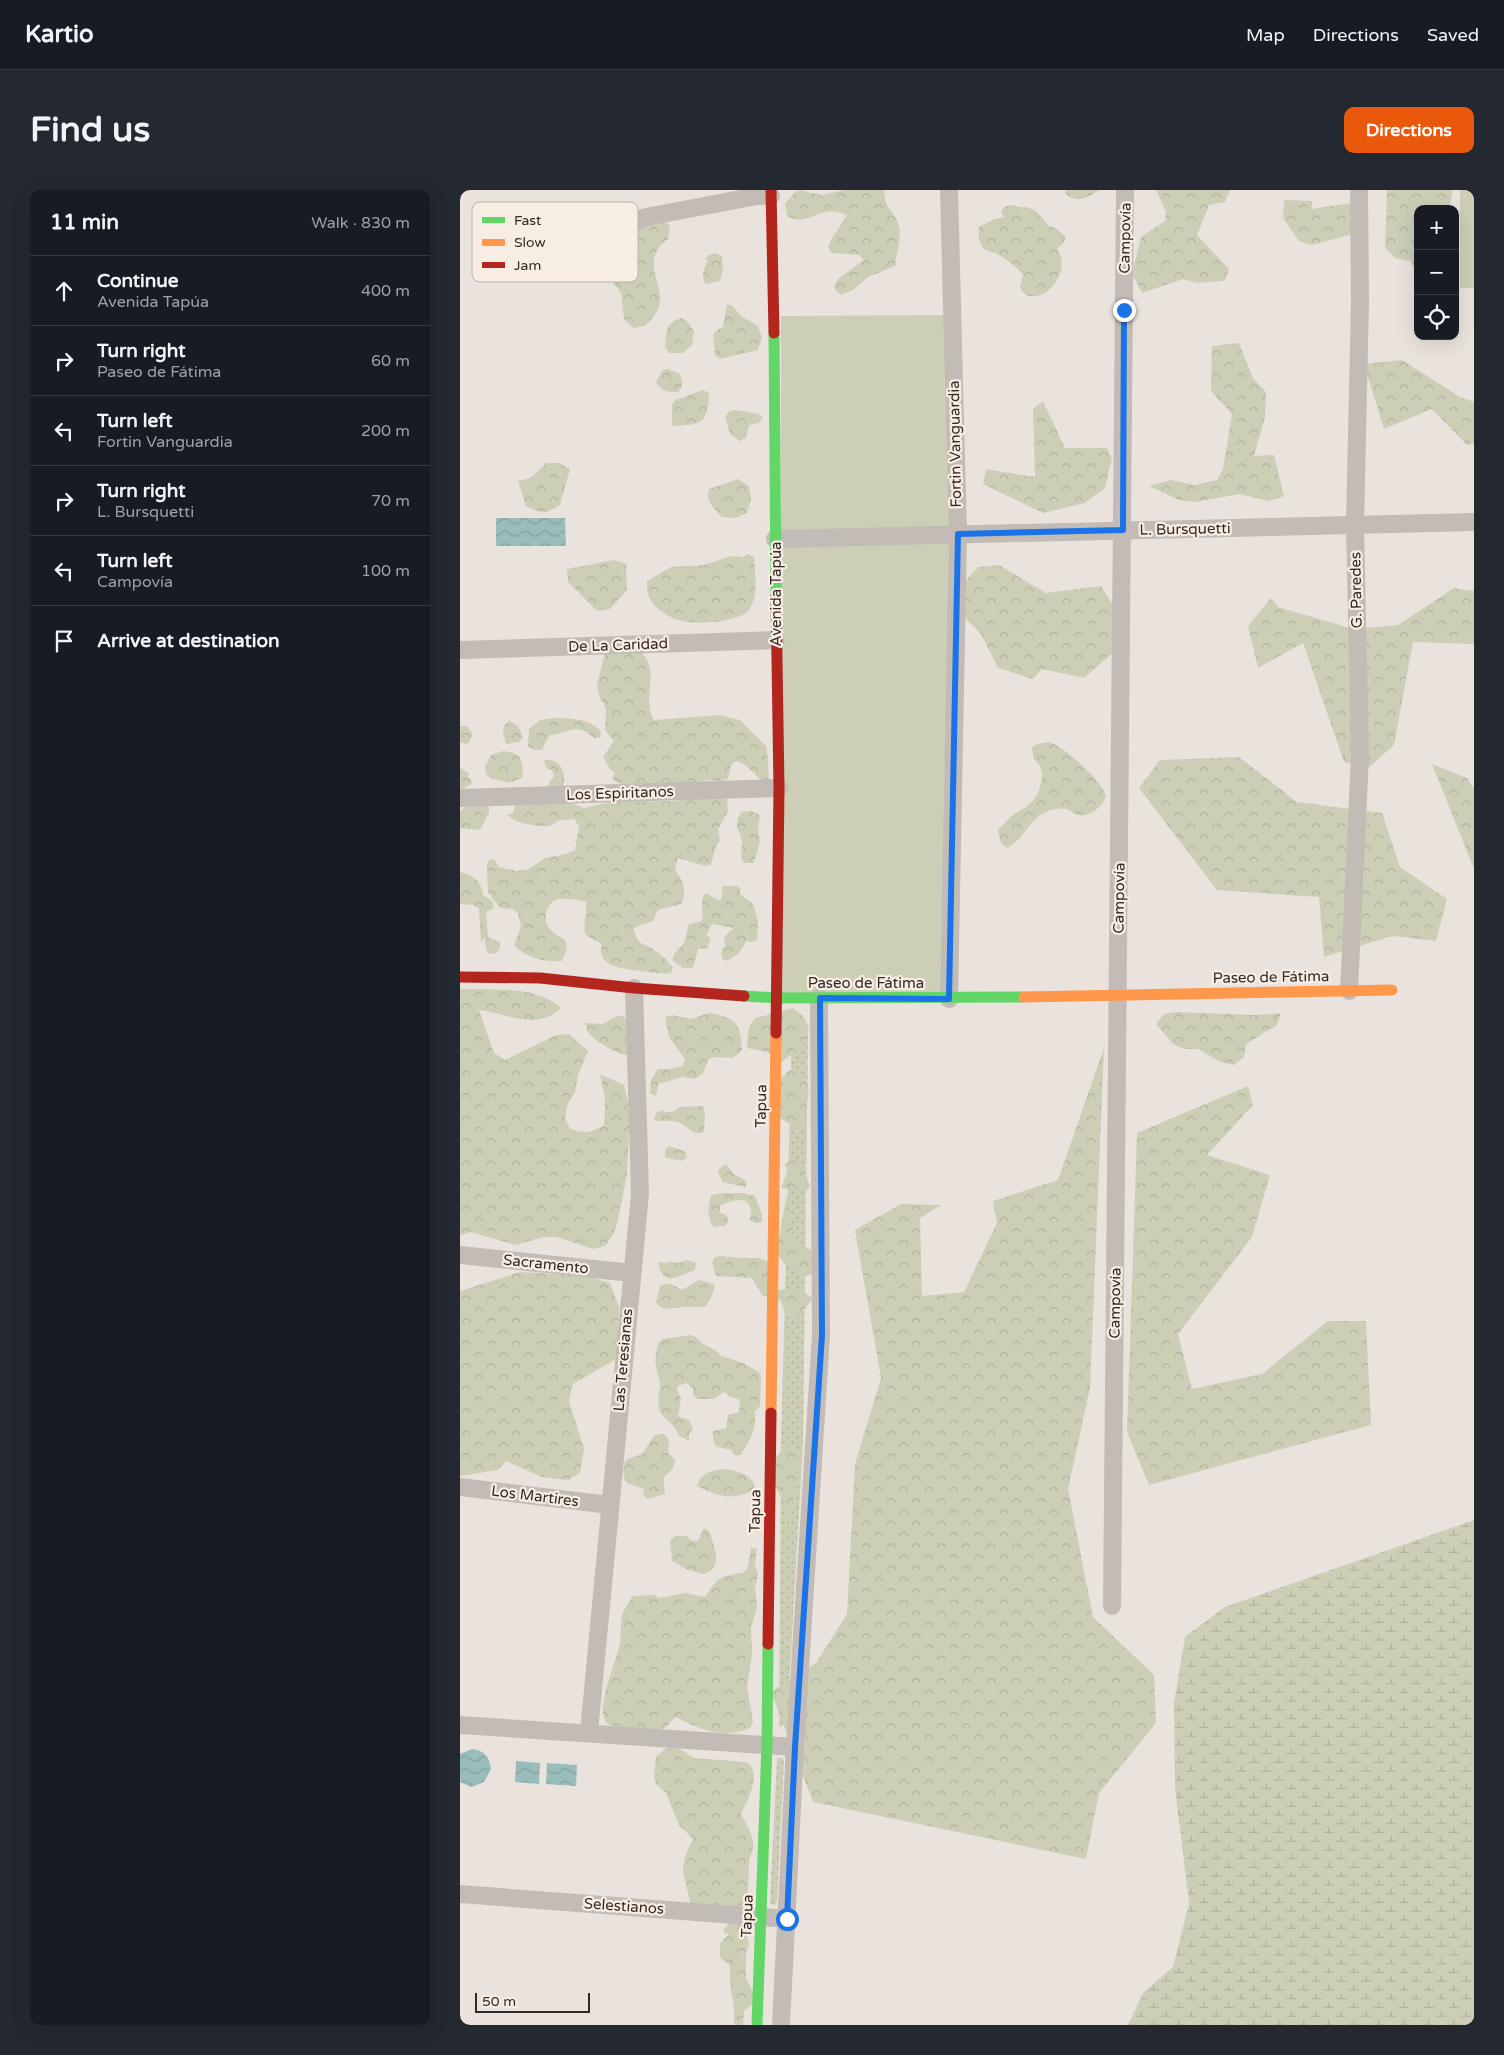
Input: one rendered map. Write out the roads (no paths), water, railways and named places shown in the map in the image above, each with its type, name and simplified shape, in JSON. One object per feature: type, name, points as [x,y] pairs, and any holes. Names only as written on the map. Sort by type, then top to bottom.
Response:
[{"type":"street","name":"Fortin Vanguardia","points":[[949,190],[958,534],[949,999]]},
{"type":"street","name":"Campovía","points":[[1112,1606],[1126,190]]},
{"type":"street","name":"G. Paredes","points":[[1349,991],[1360,756],[1355,524],[1360,301],[1359,190]]},
{"type":"street","points":[[638,220],[771,193]]},
{"type":"street","name":"Avenida Tapúa","points":[[771,193],[779,788],[778,998]]},
{"type":"street","name":"L. Bursquetti","points":[[775,539],[1474,522]]},
{"type":"street","name":"De La Caridad","points":[[460,650],[776,640]]},
{"type":"street","name":"Los Espiritanos","points":[[460,798],[779,788]]},
{"type":"street","name":"Paseo de Fátima","points":[[460,977],[540,978],[634,988],[778,998],[949,999],[1392,990]]},
{"type":"street","name":"Las Teresianas","points":[[589,1732],[640,1194],[634,988]]},
{"type":"street","name":"Tapua","points":[[758,2025],[767,1745],[778,998]]},
{"type":"street","points":[[781,2025],[795,1747],[822,1335],[820,998]]},
{"type":"street","name":"Sacramento","points":[[460,1255],[632,1273]]},
{"type":"street","name":"Los Martires","points":[[460,1487],[610,1505]]},
{"type":"street","points":[[460,1725],[795,1747]]},
{"type":"street","name":"Selestianos","points":[[460,1894],[787,1919]]},
{"type":"water","points":[[496,518],[565,518],[566,546],[496,546]]},
{"type":"water","points":[[472,1749],[486,1755],[491,1769],[484,1782],[471,1787],[460,1782],[460,1754]]},
{"type":"water","points":[[516,1761],[540,1763],[539,1784],[515,1782]]},
{"type":"water","points":[[547,1763],[577,1765],[576,1786],[546,1784]]}]
